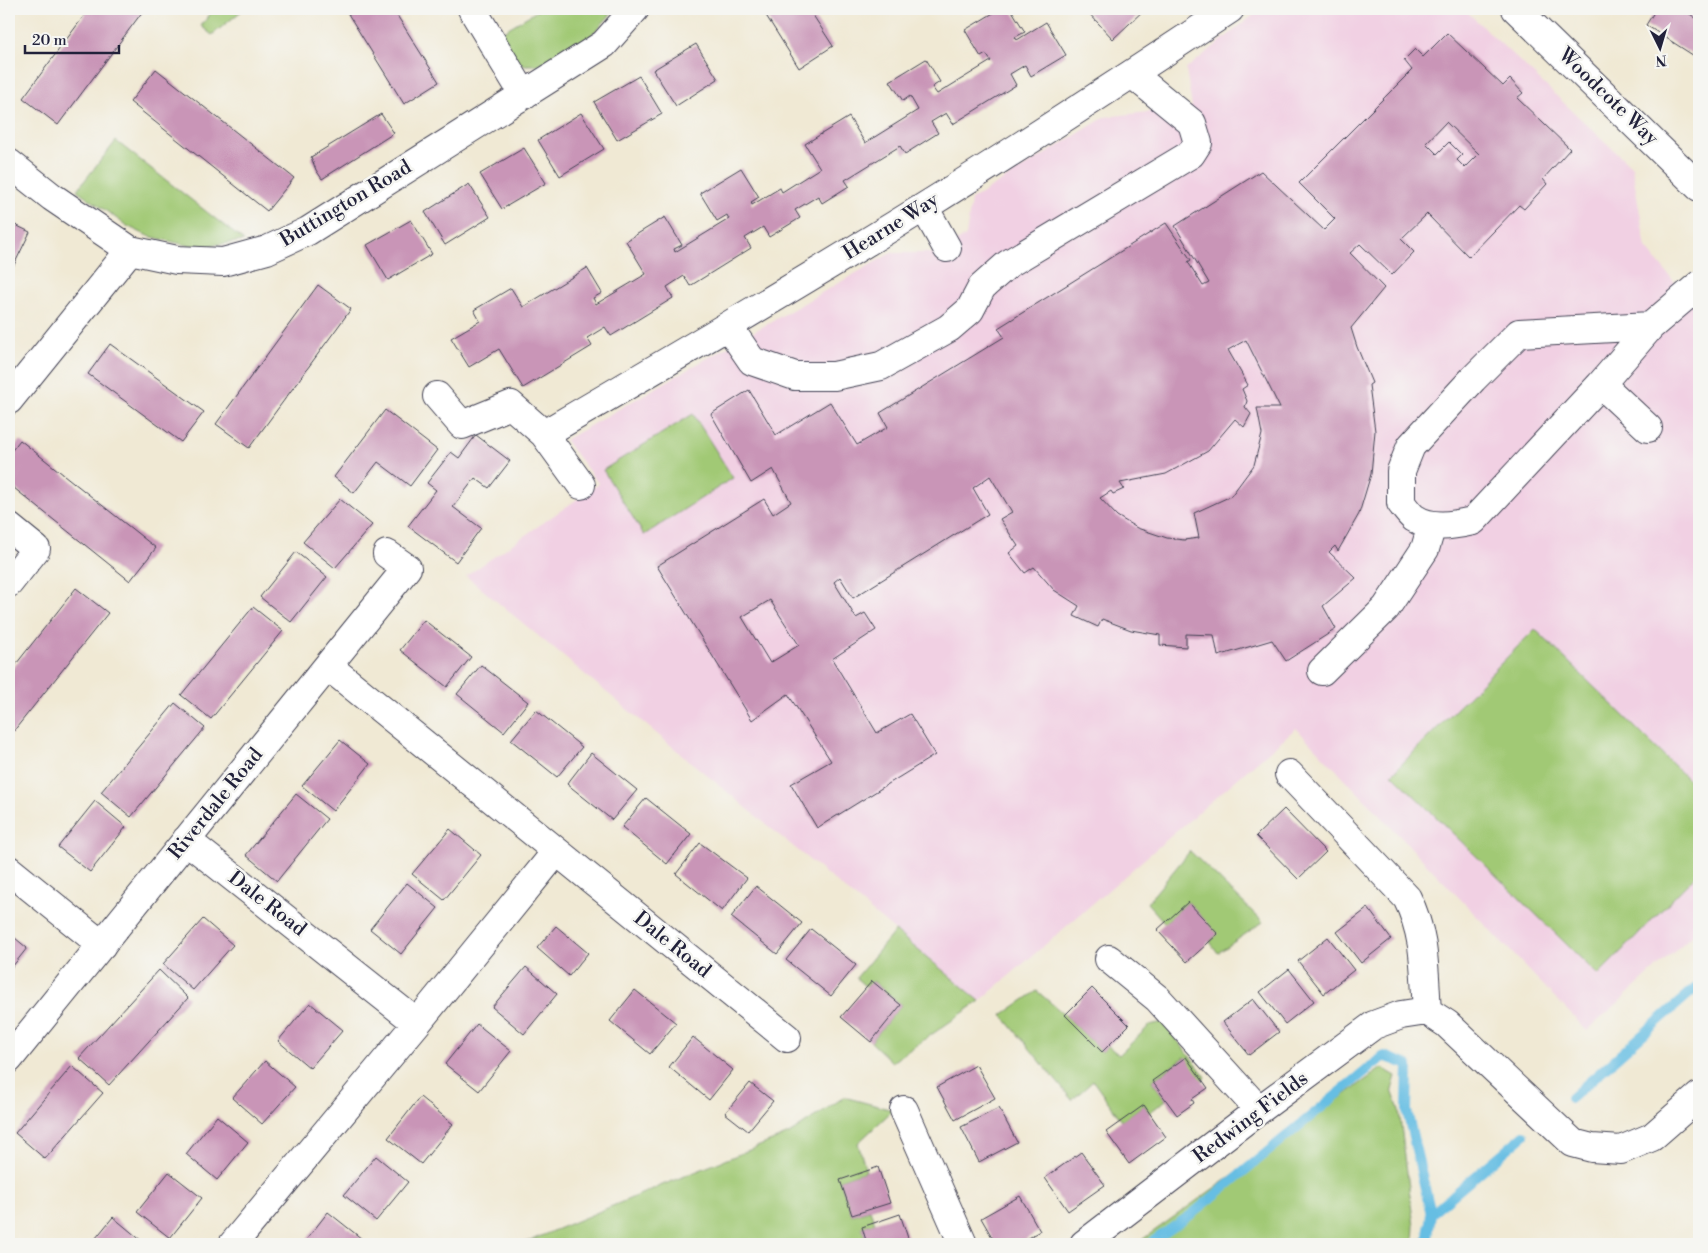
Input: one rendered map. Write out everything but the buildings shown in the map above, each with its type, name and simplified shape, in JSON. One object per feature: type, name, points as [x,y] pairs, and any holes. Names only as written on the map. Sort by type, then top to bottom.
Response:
[{"type":"street","points":[[472,9],[524,95]]},
{"type":"street","name":"Buttington Road","points":[[9,162],[52,197],[130,250],[177,260],[223,262],[267,250],[308,230],[604,44],[635,9]]},
{"type":"street","name":"Hearne Way","points":[[544,434],[728,326],[924,207],[1230,9]]},
{"type":"street","name":"Woodcote Way","points":[[1516,9],[1699,187]]},
{"type":"street","points":[[728,326],[752,361],[795,376],[834,376],[881,366],[949,328],[970,310],[982,287],[1008,264],[1191,154],[1198,143],[1192,123],[1132,74]]},
{"type":"street","points":[[924,207],[947,248]]},
{"type":"street","points":[[9,400],[130,250]]},
{"type":"street","points":[[1652,326],[1519,333],[1411,446],[1401,472],[1401,503],[1414,518],[1432,525],[1451,526],[1473,521],[1601,384],[1652,326],[1699,285]]},
{"type":"street","points":[[1601,384],[1648,428]]},
{"type":"street","points":[[437,396],[462,425],[511,405],[544,434],[581,485]]},
{"type":"street","points":[[1322,671],[1386,608],[1425,549],[1432,525]]},
{"type":"street","points":[[9,527],[36,549],[9,583]]},
{"type":"street","name":"Riverdale Road","points":[[9,1059],[407,568],[387,554]]},
{"type":"street","name":"Dale Road","points":[[328,666],[787,1038]]},
{"type":"street","points":[[1289,774],[1407,898],[1416,916],[1422,939],[1427,1012],[1447,1024],[1573,1143],[1592,1148],[1621,1150],[1652,1137],[1699,1096]]},
{"type":"street","name":"Dale Road","points":[[186,840],[418,1024]]},
{"type":"street","points":[[233,1244],[418,1024],[556,852]]},
{"type":"street","points":[[9,870],[102,945]]},
{"type":"street","points":[[1109,959],[1158,999],[1260,1110]]},
{"type":"street","name":"Redwing Fields","points":[[1084,1244],[1374,1025],[1401,1015],[1427,1012]]},
{"type":"street","points":[[904,1110],[963,1244]]},
{"type":"shaded area","points":[[1261,9],[1464,9],[1632,167],[1646,248],[1699,311],[1699,929],[1587,1031],[1296,728],[980,1001],[466,576],[599,484],[565,440],[891,253],[936,253],[966,236],[971,200],[1105,117],[1192,107],[1186,69]]},
{"type":"green space","points":[[214,9],[244,9],[212,35],[201,26]]},
{"type":"green space","points":[[540,9],[610,9],[613,12],[591,36],[574,49],[540,65],[525,65],[509,60],[495,36]]},
{"type":"green space","points":[[116,141],[244,241],[206,246],[186,245],[148,236],[127,226],[77,190]]},
{"type":"green space","points":[[693,414],[733,478],[644,535],[603,470]]},
{"type":"green space","points":[[1535,629],[1699,790],[1699,872],[1598,975],[1392,774]]},
{"type":"green space","points":[[1190,851],[1263,922],[1218,953],[1210,942],[1217,934],[1188,902],[1165,923],[1147,903]]},
{"type":"green space","points":[[895,931],[980,1001],[892,1062],[871,1042],[901,1005],[873,981],[866,987],[856,978]]},
{"type":"green space","points":[[1037,991],[1065,1015],[1102,1052],[1108,1046],[1119,1055],[1150,1025],[1163,1022],[1206,1077],[1202,1081],[1185,1057],[1152,1081],[1166,1100],[1149,1113],[1144,1105],[1122,1121],[1093,1081],[1072,1100],[1002,1015]]},
{"type":"green space","points":[[1382,1068],[1396,1076],[1392,1090],[1399,1110],[1414,1226],[1413,1244],[1136,1244]]},
{"type":"green space","points":[[844,1097],[893,1110],[858,1143],[866,1171],[840,1180],[852,1215],[870,1210],[875,1223],[862,1227],[867,1244],[522,1244],[789,1134]]},
{"type":"waterway","points":[[1571,1098],[1699,985]]},
{"type":"waterway","points":[[1149,1244],[1192,1214],[1384,1056],[1408,1065],[1407,1111],[1431,1214]]},
{"type":"waterway","points":[[1427,1244],[1431,1214],[1524,1135]]}]
